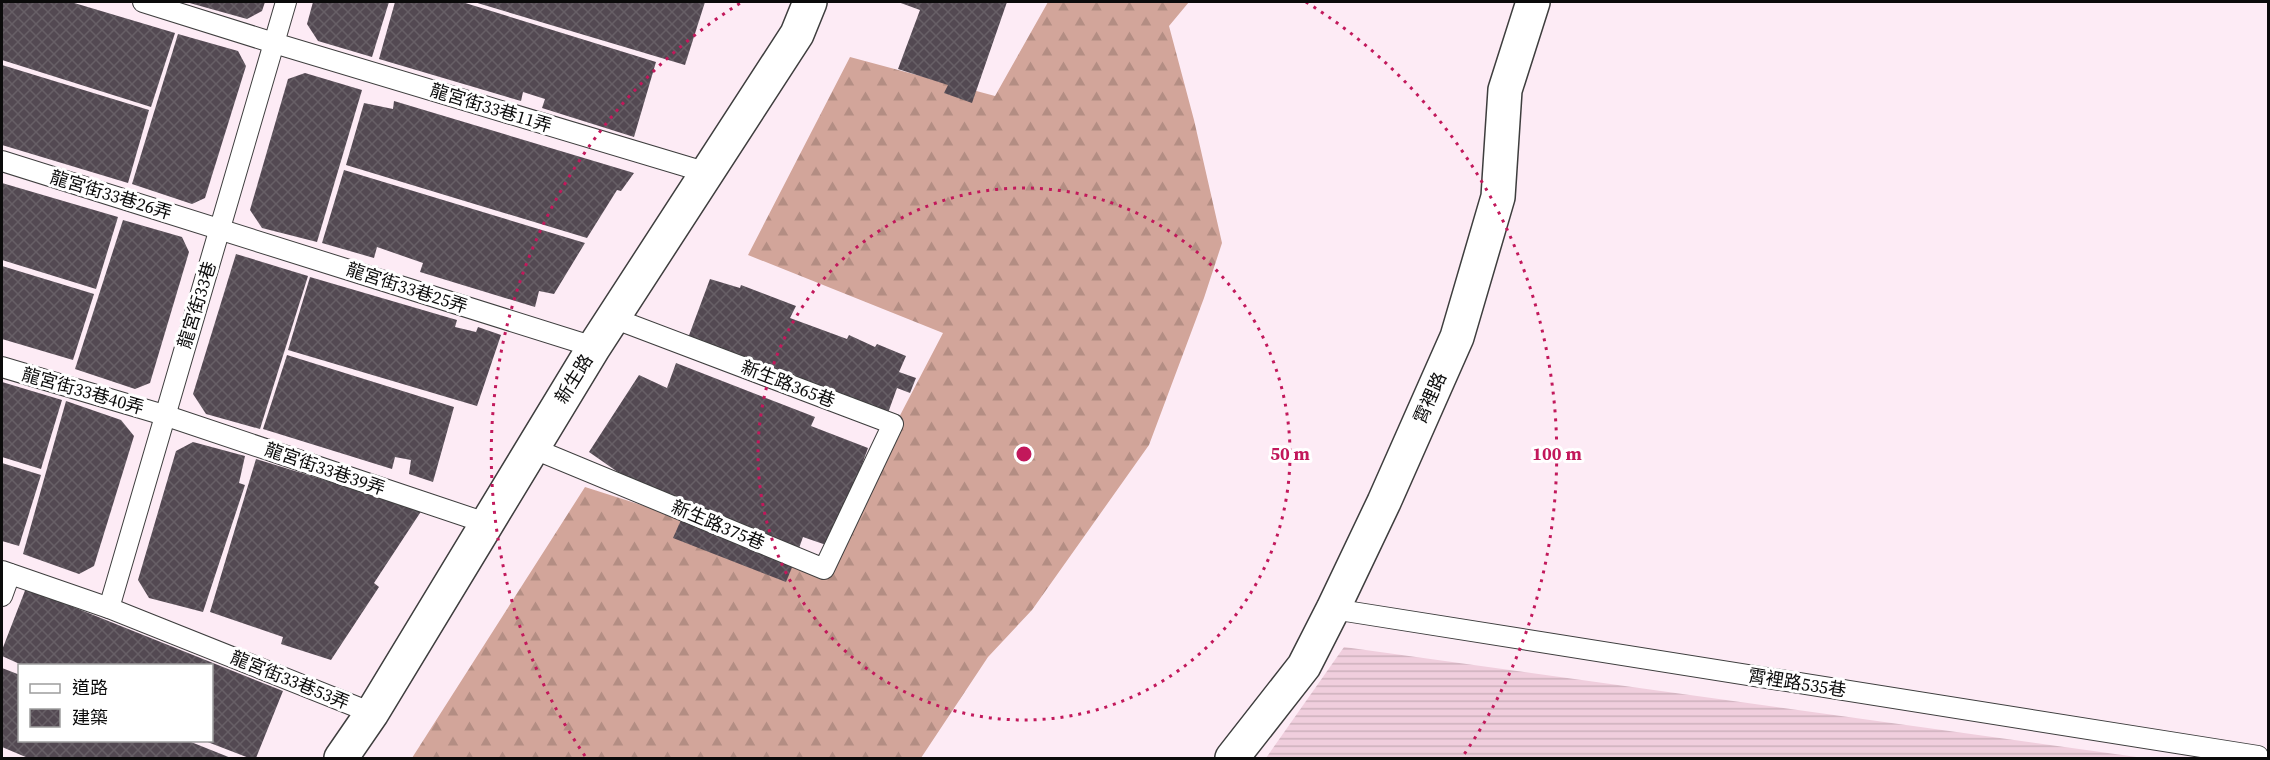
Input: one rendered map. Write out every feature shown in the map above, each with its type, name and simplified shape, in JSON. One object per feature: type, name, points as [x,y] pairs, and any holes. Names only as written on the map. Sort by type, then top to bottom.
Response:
[{"type":"street","name":"新生路","points":[[341,759],[372,713],[594,347],[797,34],[810,2]]},
{"type":"street","name":"霄裡路","points":[[1232,759],[1304,666],[1334,609],[1457,337],[1498,197],[1505,90],[1533,2]]},
{"type":"lane","name":"龍宮街33巷11弄","points":[[143,2],[708,173]]},
{"type":"lane","name":"龍宮街33巷","points":[[109,608],[286,2]]},
{"type":"lane","name":"龍宮街33巷26弄","points":[[2,161],[220,229]]},
{"type":"lane","name":"龍宮街33巷25弄","points":[[220,229],[594,347]]},
{"type":"lane","name":"新生路365巷","points":[[613,318],[893,424],[861,491]]},
{"type":"lane","name":"龍宮街33巷40弄","points":[[2,368],[164,414]]},
{"type":"lane","name":"龍宮街33巷39弄","points":[[164,414],[486,523]]},
{"type":"lane","name":"新生路375巷","points":[[532,448],[824,569],[861,491]]},
{"type":"lane","name":"龍宮街33巷53弄","points":[[6,573],[109,608],[372,713]]},
{"type":"lane","points":[[2,596],[6,573]]},
{"type":"lane","name":"霄裡路535巷","points":[[1334,609],[2246,754],[2258,756],[2259,759]]},
{"type":"shaded area","points":[[1344,647],[2144,758],[1266,758]]},
{"type":"green space","points":[[1048,2],[1189,2],[1169,26],[1194,120],[1222,243],[1149,445],[1032,610],[988,657],[921,758],[412,758],[585,487],[823,563],[943,333],[748,255],[850,57],[995,96]]},
{"type":"building","points":[[2,2],[71,2],[175,33],[151,107],[2,60]]},
{"type":"building","points":[[186,2],[265,2],[262,11],[247,19]]},
{"type":"building","points":[[313,2],[389,2],[372,57],[318,41],[307,24]]},
{"type":"building","points":[[395,2],[462,2],[656,62],[634,137],[542,108],[545,99],[523,92],[521,101],[379,59]]},
{"type":"building","points":[[474,2],[705,2],[685,65]]},
{"type":"building","points":[[898,2],[1007,2],[972,103],[944,93],[948,85],[898,69],[920,10]]},
{"type":"building","points":[[178,34],[238,51],[246,66],[205,198],[192,204],[132,184]]},
{"type":"building","points":[[2,65],[149,110],[128,183],[2,145]]},
{"type":"building","points":[[305,73],[362,90],[317,242],[262,228],[250,210],[288,79]]},
{"type":"building","points":[[394,101],[634,173],[621,191],[617,190],[587,238],[346,165],[364,103],[393,109]]},
{"type":"building","points":[[344,170],[585,243],[554,294],[539,291],[535,307],[420,272],[423,263],[377,247],[374,258],[322,243]]},
{"type":"building","points":[[2,183],[118,217],[96,289],[2,260]]},
{"type":"building","points":[[123,220],[182,237],[189,252],[150,383],[135,389],[75,369]]},
{"type":"building","points":[[236,254],[308,276],[260,429],[206,414],[193,394]]},
{"type":"building","points":[[2,266],[94,294],[73,360],[2,339]]},
{"type":"building","points":[[310,277],[457,320],[455,327],[476,332],[478,327],[501,335],[477,406],[288,350]]},
{"type":"building","points":[[710,279],[740,288],[741,285],[796,306],[790,318],[847,339],[849,335],[875,347],[877,344],[906,356],[899,372],[916,378],[910,393],[897,388],[888,413],[688,338]]},
{"type":"building","points":[[287,355],[454,407],[433,482],[409,474],[411,460],[395,457],[392,469],[263,429]]},
{"type":"building","points":[[676,363],[815,417],[811,426],[868,448],[832,547],[803,537],[798,551],[635,484],[589,452],[639,375],[667,388]]},
{"type":"building","points":[[2,382],[62,400],[41,469],[2,457]]},
{"type":"building","points":[[66,401],[121,420],[134,436],[94,566],[79,574],[23,554]]},
{"type":"building","points":[[193,442],[245,456],[239,483],[245,485],[203,612],[149,598],[138,580],[176,451]]},
{"type":"building","points":[[256,459],[422,510],[374,583],[379,587],[331,660],[281,644],[283,637],[210,612]]},
{"type":"building","points":[[2,463],[41,475],[19,546],[2,541]]},
{"type":"building","points":[[681,520],[793,565],[786,582],[673,538]]},
{"type":"building","points":[[26,588],[283,691],[256,758],[249,758],[208,742],[213,742],[213,664],[20,664],[2,656],[2,650]]},
{"type":"building","points":[[2,668],[18,674],[18,742],[191,742],[231,758],[28,758],[2,747]]}]
